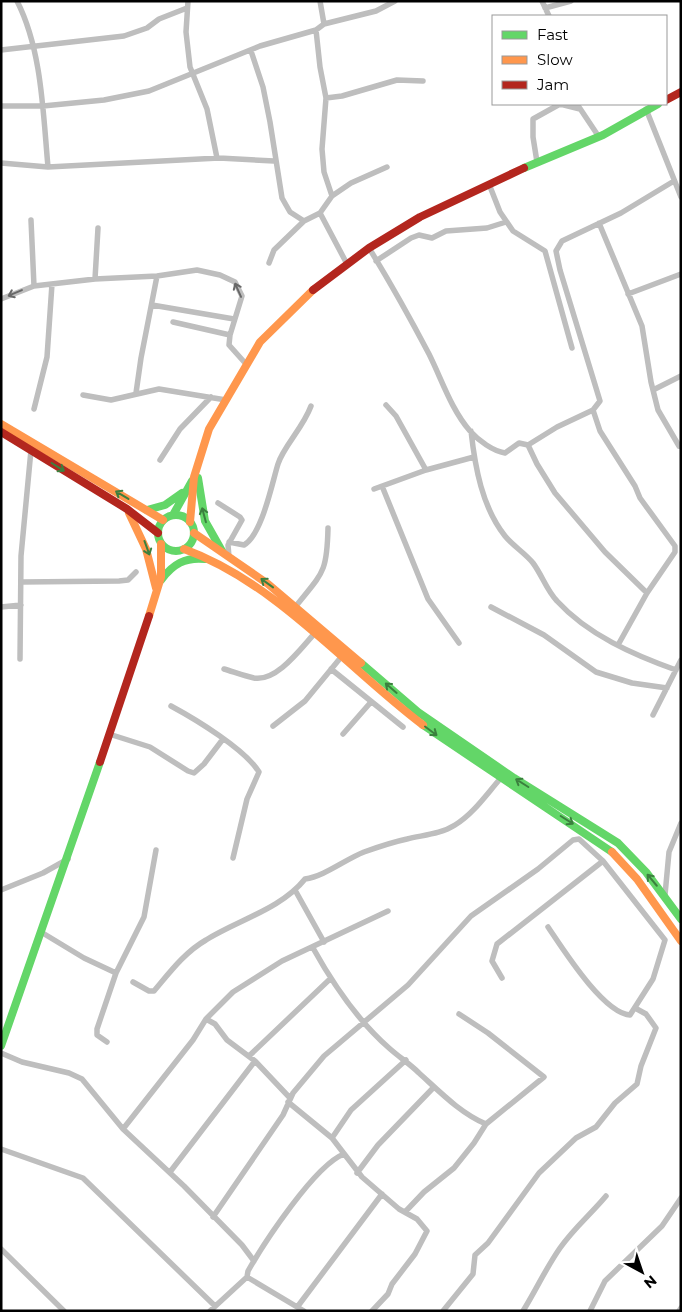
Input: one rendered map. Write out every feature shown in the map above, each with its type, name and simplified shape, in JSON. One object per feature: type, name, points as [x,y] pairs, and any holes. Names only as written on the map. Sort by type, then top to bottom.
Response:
[{"type":"main road","points":[[667,99],[681,92]]},
{"type":"main road","points":[[160,579],[182,550],[192,541],[194,533],[190,522],[196,473],[210,429],[246,364],[260,342],[275,325],[313,290],[347,264],[369,248],[420,217],[537,162],[598,137],[656,105]]},
{"type":"main road","points":[[1,424],[163,520]]},
{"type":"main road","points":[[1,432],[127,509],[158,533]]},
{"type":"main road","points":[[1,1046],[68,859],[160,579],[161,544],[158,533],[163,520],[172,515],[196,473]]},
{"type":"main road","points":[[196,473],[205,520],[227,556]]},
{"type":"main road","points":[[147,510],[165,505],[186,491]]},
{"type":"main road","points":[[127,509],[143,537],[150,556],[156,591]]},
{"type":"main road","points":[[172,515],[184,517],[190,522]]},
{"type":"main road","points":[[194,533],[296,606],[418,712],[514,778],[609,837],[634,859],[679,913]]},
{"type":"main road","points":[[161,544],[167,549],[182,550],[214,560],[272,598],[408,714],[500,779],[610,849],[638,878],[681,942]]},
{"type":"main road","points":[[160,579],[172,566],[183,559],[192,557],[214,560]]},
{"type":"street","points":[[18,1],[29,27],[42,90],[48,167]]},
{"type":"street","points":[[188,1],[186,32],[192,75],[207,109],[217,158]]},
{"type":"street","points":[[320,1],[324,24]]},
{"type":"street","points":[[1,106],[43,106],[128,96],[192,75],[251,50],[316,30],[324,24],[376,10],[395,1]]},
{"type":"street","points":[[544,4],[571,1]]},
{"type":"street","points":[[1,50],[124,36],[147,28],[159,19],[187,8]]},
{"type":"street","points":[[316,30],[326,98],[322,149],[324,172],[332,196]]},
{"type":"street","points":[[251,50],[267,105],[274,161],[284,205],[294,216],[304,221]]},
{"type":"street","points":[[326,98],[397,80],[423,81]]},
{"type":"street","points":[[537,162],[532,137],[533,119],[558,105]]},
{"type":"street","points":[[578,106],[598,137]]},
{"type":"street","points":[[646,110],[681,197]]},
{"type":"street","points":[[1,163],[48,167],[217,158],[274,161]]},
{"type":"street","points":[[269,263],[274,250],[304,221],[320,213],[332,196],[351,183],[387,167]]},
{"type":"street","points":[[471,432],[498,452],[505,453],[519,443],[528,445],[557,427],[593,410],[600,401],[560,270],[556,251],[562,241],[621,213],[674,181]]},
{"type":"street","points":[[489,184],[506,222],[513,231],[545,251],[572,348]]},
{"type":"street","points":[[320,213],[347,264]]},
{"type":"street","points":[[31,220],[34,286]]},
{"type":"street","points":[[376,261],[410,238],[419,236],[432,238],[446,231],[487,228],[506,222]]},
{"type":"street","points":[[599,223],[645,339],[658,410],[679,446]]},
{"type":"street","points":[[95,279],[98,228]]},
{"type":"street","points":[[369,248],[429,355],[442,384],[471,432],[478,476],[490,507],[505,536],[531,561],[556,601],[598,634],[634,655],[676,670]]},
{"type":"street","points":[[1,299],[34,286],[95,279],[157,276],[197,270],[220,275],[235,282],[242,296],[240,308],[234,319],[230,335],[230,345],[233,351],[246,364]]},
{"type":"street","points":[[628,294],[681,274]]},
{"type":"street","points":[[136,393],[157,276]]},
{"type":"street","points":[[34,409],[47,357],[52,284]]},
{"type":"street","points":[[152,306],[194,311],[234,319]]},
{"type":"street","points":[[173,322],[230,335]]},
{"type":"street","points":[[653,390],[681,376]]},
{"type":"street","points":[[82,395],[111,400],[159,389],[226,400]]},
{"type":"street","points":[[160,460],[180,429],[211,397]]},
{"type":"street","points":[[386,405],[396,416],[426,470]]},
{"type":"street","points":[[229,542],[244,545],[252,538],[273,488],[278,464],[306,419],[311,406]]},
{"type":"street","points":[[593,410],[600,431],[635,486],[640,498],[675,546],[675,552],[647,593],[618,645]]},
{"type":"street","points":[[528,445],[540,471],[555,493],[605,552],[647,593]]},
{"type":"street","points":[[20,659],[21,556],[31,450]]},
{"type":"street","points":[[374,489],[426,470],[474,457]]},
{"type":"street","points":[[382,486],[428,599],[459,644]]},
{"type":"street","points":[[218,503],[242,520],[229,542],[227,556]]},
{"type":"street","points":[[296,606],[323,571],[327,552],[328,528]]},
{"type":"street","points":[[22,582],[119,581],[128,580],[136,572]]},
{"type":"street","points":[[1,607],[21,605]]},
{"type":"street","points":[[491,607],[544,635],[596,672],[632,683],[667,688]]},
{"type":"street","points":[[224,669],[256,678],[270,676],[280,670],[315,634]]},
{"type":"street","points":[[274,726],[306,701],[342,656]]},
{"type":"street","points":[[653,715],[681,660]]},
{"type":"street","points":[[331,669],[403,727]]},
{"type":"street","points":[[344,734],[371,702]]},
{"type":"street","points":[[171,706],[223,739],[251,762],[259,772],[247,799],[233,858]]},
{"type":"street","points":[[110,734],[150,747],[194,773],[204,764],[223,739]]},
{"type":"street","points":[[133,982],[149,991],[154,991],[174,967],[199,944],[266,908],[295,890],[305,879],[313,878],[342,861],[408,838],[443,832],[455,826],[477,806],[500,779]]},
{"type":"street","points":[[664,895],[669,852],[677,839],[681,823]]},
{"type":"street","points":[[213,1217],[283,1115],[289,1100],[324,1056],[363,1021],[408,985],[471,916],[538,869],[573,840],[580,839],[603,861],[665,940],[653,979],[630,1015],[626,1015],[602,997],[585,979],[548,927]]},
{"type":"street","points":[[107,1042],[96,1032],[116,973],[144,917],[156,850]]},
{"type":"street","points":[[1,890],[43,873],[68,859]]},
{"type":"street","points":[[502,978],[492,961],[497,944],[603,861]]},
{"type":"street","points":[[295,890],[324,942]]},
{"type":"street","points":[[123,1129],[193,1040],[206,1019],[224,1000],[244,984],[282,961],[388,911]]},
{"type":"street","points":[[41,932],[84,958],[116,973]]},
{"type":"street","points":[[313,948],[330,979],[363,1021],[389,1048],[406,1060],[434,1087],[476,1119],[486,1124]]},
{"type":"street","points":[[249,1056],[330,979]]},
{"type":"street","points":[[442,1311],[473,1274],[475,1255],[488,1243],[539,1173],[576,1138],[596,1127],[615,1103],[637,1084],[641,1066],[656,1028],[646,1014],[635,1008]]},
{"type":"street","points":[[405,1212],[424,1192],[454,1168],[486,1124],[544,1077],[488,1032],[459,1014]]},
{"type":"street","points":[[206,1019],[215,1024],[227,1040],[255,1061],[289,1100],[332,1138],[355,1170],[382,1194],[417,1219],[426,1229],[427,1233],[415,1254],[392,1284],[383,1301],[372,1311]]},
{"type":"street","points":[[1,1053],[22,1062],[76,1076],[123,1129],[170,1172],[242,1245],[254,1261]]},
{"type":"street","points":[[332,1138],[350,1110],[406,1060]]},
{"type":"street","points":[[170,1172],[255,1061]]},
{"type":"street","points":[[355,1170],[362,1165],[434,1087]]},
{"type":"street","points":[[1,1149],[83,1178],[213,1308],[247,1277],[254,1261],[301,1193],[334,1159],[344,1154]]},
{"type":"street","points":[[298,1306],[382,1194]]},
{"type":"street","points":[[523,1311],[540,1278],[560,1248],[580,1221],[606,1196]]},
{"type":"street","points":[[590,1311],[605,1282],[662,1226],[681,1198]]},
{"type":"street","points":[[1,1250],[64,1311]]},
{"type":"street","points":[[247,1277],[304,1311]]},
{"type":"traffic: fast","points":[[524,168],[603,135],[656,105]]},
{"type":"traffic: fast","points":[[198,478],[205,521],[222,551]]},
{"type":"traffic: fast","points":[[173,515],[192,481]]},
{"type":"traffic: fast","points":[[147,510],[165,505],[182,493]]},
{"type":"traffic: fast","points":[[176,515],[183,516],[189,520],[193,526],[194,533],[193,540],[189,546],[183,550],[176,551],[169,550],[163,546],[159,540],[158,533],[159,526],[163,520],[169,516],[176,515]]},
{"type":"traffic: fast","points":[[161,580],[180,563],[191,559],[205,559]]},
{"type":"traffic: fast","points":[[361,663],[418,712],[514,778],[618,843],[646,872],[681,919]]},
{"type":"traffic: fast","points":[[423,725],[612,852]]},
{"type":"traffic: fast","points":[[1,1046],[100,762]]},
{"type":"traffic: slow","points":[[190,522],[194,477],[209,429],[260,342],[313,290]]},
{"type":"traffic: slow","points":[[1,424],[163,520]]},
{"type":"traffic: slow","points":[[129,513],[146,549],[156,588]]},
{"type":"traffic: slow","points":[[194,533],[268,584],[361,663]]},
{"type":"traffic: slow","points":[[149,616],[161,577],[161,544]]},
{"type":"traffic: slow","points":[[184,549],[218,564],[280,604],[423,725]]},
{"type":"traffic: slow","points":[[612,852],[637,879],[681,941]]},
{"type":"traffic: jam","points":[[667,99],[681,92]]},
{"type":"traffic: jam","points":[[313,290],[369,248],[420,217],[524,168]]},
{"type":"traffic: jam","points":[[1,432],[127,509],[158,533]]},
{"type":"traffic: jam","points":[[100,762],[149,616]]}]
